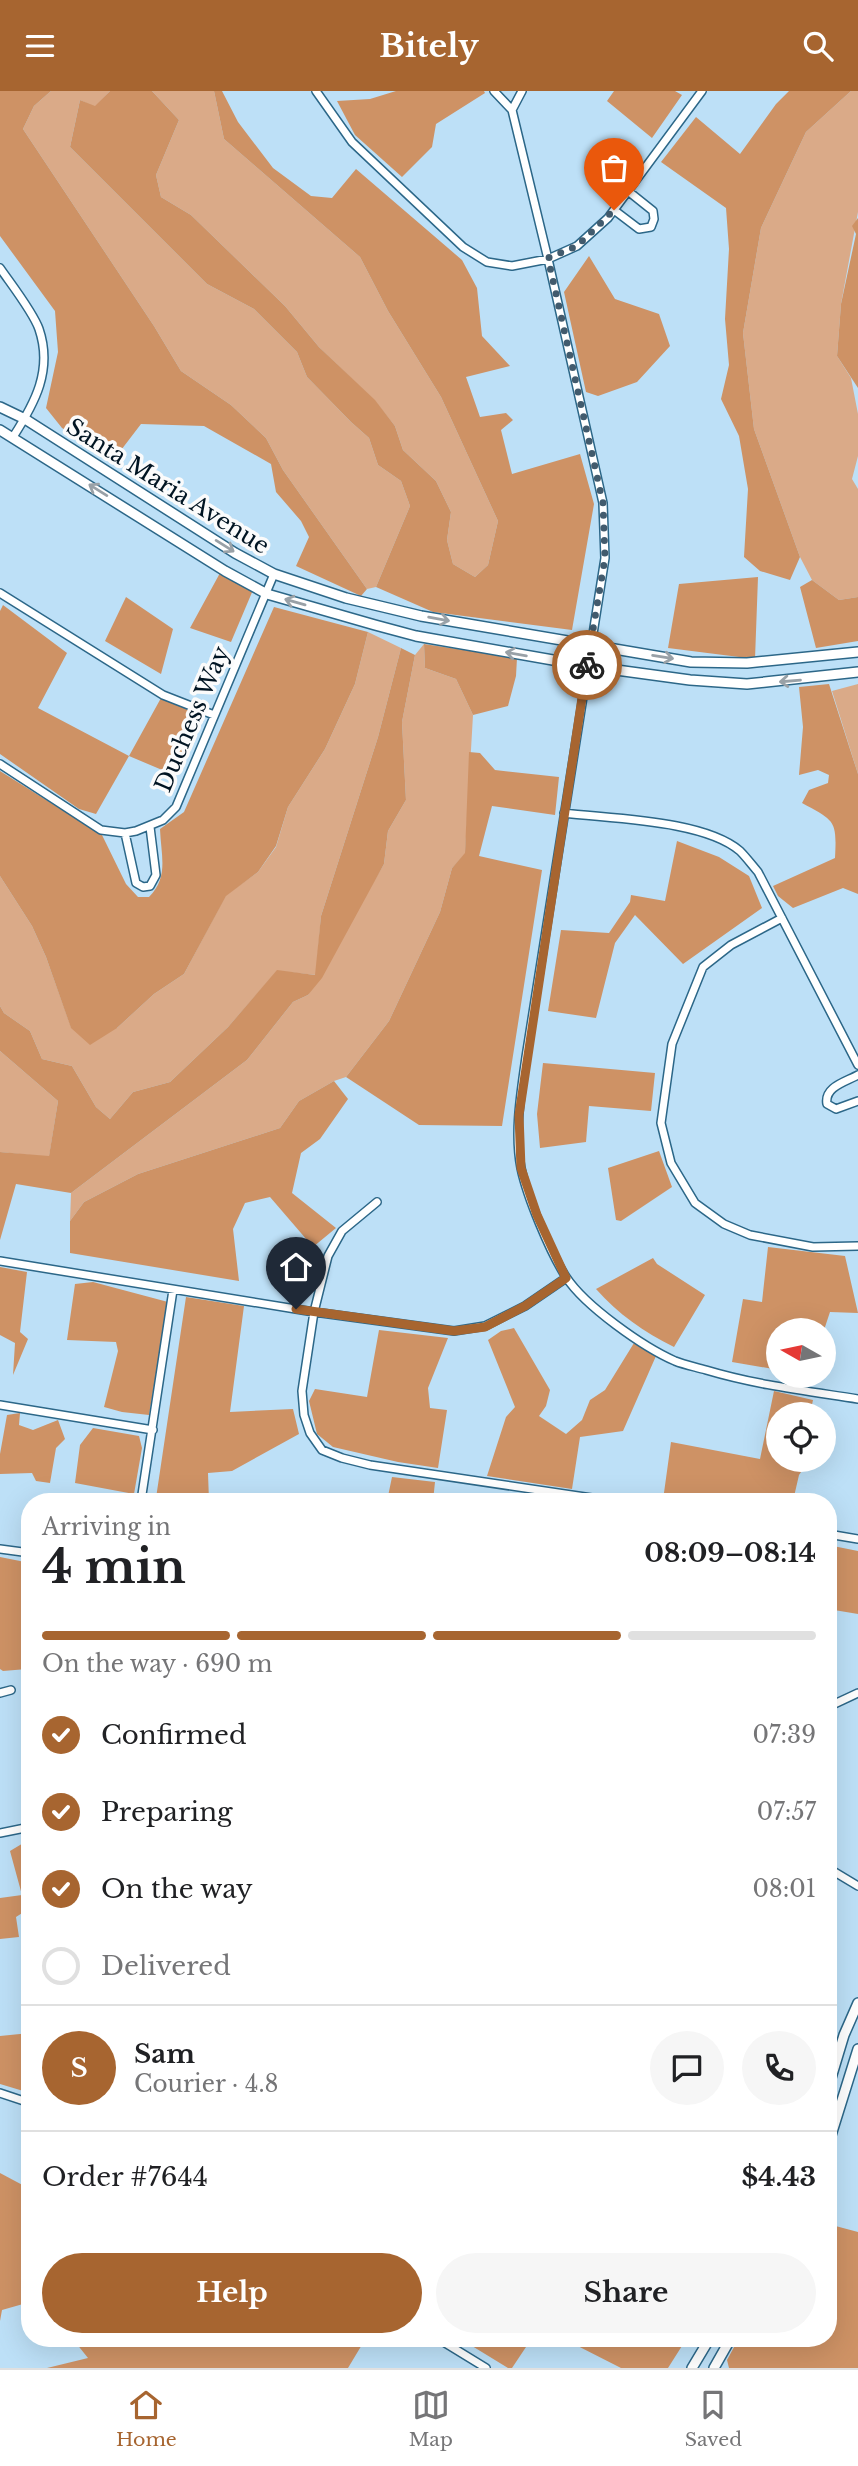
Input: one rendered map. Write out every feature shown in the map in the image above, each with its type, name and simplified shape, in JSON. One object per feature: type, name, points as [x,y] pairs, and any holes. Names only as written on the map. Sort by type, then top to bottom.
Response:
[{"type":"street","points":[[316,91],[352,142],[463,247],[487,263],[512,267],[548,258],[577,246],[614,210],[702,91]]},
{"type":"street","points":[[494,91],[512,110],[548,258],[603,503],[605,558],[519,1115],[521,1168],[537,1215],[566,1278],[610,1320],[635,1339],[676,1361],[757,1384],[858,1399]]},
{"type":"street","points":[[512,110],[522,91]]},
{"type":"street","points":[[614,210],[639,229],[651,227],[653,211],[628,191]]},
{"type":"street","points":[[0,268],[39,327],[45,356],[44,375],[38,393],[13,437]]},
{"type":"street","name":"Santa Maria Avenue","points":[[0,407],[24,419],[235,553],[274,574],[346,598],[421,616],[691,662],[747,663],[858,652]]},
{"type":"street","name":"Santa Maria Avenue","points":[[0,430],[225,571],[267,594],[416,636],[587,666],[690,680],[747,684],[858,672]]},
{"type":"street","name":"Duchess Way","points":[[125,833],[150,827],[163,820],[176,807],[274,574]]},
{"type":"street","points":[[0,593],[163,695],[214,715]]},
{"type":"street","points":[[0,764],[101,829],[125,833],[136,883],[143,887],[150,886],[156,874],[150,827]]},
{"type":"street","points":[[564,813],[684,827],[717,837],[739,851],[758,872],[858,1065]]},
{"type":"street","points":[[782,918],[731,945],[703,967],[673,1044],[661,1123],[671,1163],[695,1203],[724,1224],[750,1235],[813,1247],[858,1246]]},
{"type":"street","points":[[858,1075],[829,1091],[826,1101],[830,1107],[836,1109],[858,1101]]},
{"type":"street","points":[[377,1202],[342,1231],[328,1256],[314,1312],[302,1391],[303,1415],[310,1433],[322,1450],[370,1465],[558,1493]]},
{"type":"street","points":[[0,1261],[314,1312],[454,1331],[485,1327],[525,1306],[566,1278]]},
{"type":"street","points":[[142,1493],[173,1290]]},
{"type":"street","points":[[0,1405],[153,1430]]},
{"type":"street","points":[[837,1536],[858,1539]]},
{"type":"street","points":[[0,1549],[21,1552]]},
{"type":"street","points":[[0,1693],[11,1690]]},
{"type":"street","points":[[837,1703],[858,1693]]},
{"type":"street","points":[[0,1833],[21,1829]]},
{"type":"street","points":[[837,1873],[858,1886]]},
{"type":"street","points":[[837,2058],[858,2003]]},
{"type":"street","points":[[837,2116],[858,2049]]},
{"type":"street","points":[[0,2093],[21,2100]]},
{"type":"street","points":[[452,2347],[486,2368]]},
{"type":"street","points":[[692,2368],[705,2347]]},
{"type":"street","points":[[714,2368],[726,2347]]},
{"type":"shaded area","points":[[0,91],[51,91],[34,106],[23,129],[181,371],[231,405],[266,438],[283,470],[367,589],[361,596],[296,566],[309,537],[301,521],[276,492],[271,464],[204,426],[141,424],[115,458],[62,428],[46,408],[58,352],[55,311],[0,236]]},
{"type":"shaded area","points":[[51,91],[110,91],[95,107],[80,100],[70,147],[207,284],[254,309],[297,352],[307,377],[369,438],[378,465],[401,481],[410,506],[376,587],[367,589],[283,470],[266,438],[231,405],[181,371],[23,129],[34,106]]},
{"type":"shaded area","points":[[110,91],[152,91],[179,120],[156,175],[161,197],[191,215],[285,306],[319,347],[375,400],[395,426],[403,450],[436,481],[451,512],[447,540],[453,564],[475,577],[488,565],[498,521],[441,397],[388,311],[360,257],[224,139],[214,91],[222,91],[238,122],[273,168],[311,196],[332,198],[356,169],[462,260],[477,288],[482,336],[510,366],[466,377],[480,417],[506,413],[513,420],[501,430],[512,474],[580,454],[594,504],[572,630],[433,612],[376,587],[410,506],[401,481],[378,465],[369,438],[307,377],[297,352],[254,309],[207,284],[70,147],[80,100],[95,106]]},
{"type":"shaded area","points":[[152,91],[214,91],[224,139],[360,257],[388,311],[441,397],[498,521],[488,565],[475,577],[453,564],[447,540],[451,512],[436,481],[403,450],[395,426],[375,401],[319,347],[285,306],[191,215],[161,197],[156,175],[179,120]]},
{"type":"shaded area","points":[[396,91],[485,93],[436,124],[432,147],[402,177],[355,135],[337,101],[370,99]]},
{"type":"shaded area","points":[[614,91],[675,91],[682,95],[652,138],[607,101]]},
{"type":"shaded area","points":[[789,91],[851,91],[806,132],[761,228],[743,333],[754,429],[800,557],[790,580],[760,571],[744,557],[748,489],[739,436],[721,399],[729,365],[725,319],[729,249],[726,208],[661,162],[696,117],[740,154],[776,104]]},
{"type":"shaded area","points":[[851,91],[858,91],[858,212],[841,304],[837,356],[851,378],[858,414],[858,456],[852,479],[858,489],[858,597],[839,600],[812,580],[800,557],[754,429],[743,333],[761,228],[806,132]]},
{"type":"shaded area","points":[[858,218],[858,388],[837,356],[841,304],[856,234],[852,226]]},
{"type":"shaded area","points":[[589,256],[615,299],[659,314],[670,346],[637,382],[598,396],[586,392],[564,292]]},
{"type":"shaded area","points":[[220,573],[253,590],[231,642],[190,628]]},
{"type":"shaded area","points":[[758,577],[755,659],[668,648],[679,584]]},
{"type":"shaded area","points":[[812,580],[839,600],[858,597],[858,641],[816,648],[800,587]]},
{"type":"shaded area","points":[[126,597],[173,629],[161,674],[105,641]]},
{"type":"shaded area","points":[[3,605],[67,653],[38,708],[129,756],[96,814],[79,809],[0,754],[0,611]]},
{"type":"shaded area","points":[[274,607],[368,632],[355,684],[325,749],[288,807],[276,846],[258,872],[226,896],[184,974],[154,994],[117,1028],[90,1045],[71,1028],[32,926],[0,876],[0,771],[102,835],[126,884],[138,897],[149,897],[162,874],[160,829],[184,812]]},
{"type":"shaded area","points":[[368,632],[401,648],[378,737],[321,916],[316,975],[277,971],[228,1027],[170,1082],[133,1092],[110,1119],[96,1107],[72,1066],[42,1059],[30,1031],[4,1013],[0,1006],[0,876],[32,926],[71,1027],[117,1028],[154,994],[184,974],[226,895],[258,872],[276,847],[288,807],[325,749],[355,684]]},
{"type":"shaded area","points":[[424,644],[425,668],[456,679],[473,715],[465,854],[452,868],[440,912],[389,1021],[346,1077],[299,1101],[280,1128],[138,1174],[84,1202],[70,1221],[71,1193],[247,1060],[293,1002],[308,995],[384,864],[388,831],[406,800],[402,722],[415,655]]},
{"type":"shaded area","points":[[424,644],[517,658],[516,676],[508,706],[473,715],[456,679],[425,668]]},
{"type":"shaded area","points":[[401,648],[415,655],[402,722],[406,800],[388,831],[384,864],[322,978],[308,995],[293,1002],[247,1060],[71,1193],[16,1184],[0,1240],[0,1152],[49,1156],[58,1101],[0,1051],[0,1006],[4,1013],[30,1031],[42,1059],[72,1066],[96,1107],[110,1119],[133,1092],[170,1082],[228,1027],[277,970],[315,975],[321,916],[378,737]]},
{"type":"shaded area","points":[[829,684],[858,774],[858,894],[843,888],[793,908],[778,896],[773,886],[835,858],[832,823],[802,803],[809,790],[828,783],[829,775],[818,770],[799,775],[803,727],[799,687]]},
{"type":"shaded area","points":[[858,684],[858,774],[832,691]]},
{"type":"shaded area","points":[[161,698],[202,716],[174,775],[129,756]]},
{"type":"shaded area","points":[[469,752],[480,753],[495,770],[559,777],[555,815],[492,806],[479,856],[542,870],[502,1126],[419,1125],[346,1077],[389,1021],[440,912],[452,868],[465,853]]},
{"type":"shaded area","points":[[677,841],[719,857],[749,876],[762,908],[683,964],[635,915],[615,943],[596,1018],[548,1011],[561,930],[609,933],[630,902],[631,895],[665,901]]},
{"type":"shaded area","points":[[0,1051],[58,1101],[49,1157],[0,1152]]},
{"type":"shaded area","points":[[543,1063],[655,1073],[651,1111],[589,1106],[586,1142],[540,1148],[537,1114]]},
{"type":"shaded area","points":[[334,1081],[348,1099],[320,1139],[301,1153],[292,1193],[336,1228],[313,1247],[270,1197],[245,1203],[233,1229],[239,1281],[70,1253],[70,1221],[84,1202],[138,1174],[280,1128],[299,1101]]},
{"type":"shaded area","points":[[659,1151],[672,1187],[621,1221],[616,1220],[608,1168]]},
{"type":"shaded area","points":[[768,1247],[845,1256],[858,1313],[830,1312],[828,1318],[766,1318],[766,1368],[732,1362],[743,1299],[762,1302]]},
{"type":"shaded area","points":[[653,1258],[657,1264],[705,1295],[674,1347],[632,1322],[596,1289]]},
{"type":"shaded area","points":[[0,1267],[27,1272],[20,1332],[28,1339],[13,1375],[15,1343],[0,1335]]},
{"type":"shaded area","points":[[93,1282],[168,1302],[149,1415],[104,1407],[118,1351],[116,1342],[67,1340],[75,1284]]},
{"type":"shaded area","points":[[186,1297],[244,1306],[230,1412],[293,1409],[299,1434],[232,1471],[208,1473],[209,1493],[157,1493]]},
{"type":"shaded area","points":[[514,1328],[550,1390],[546,1406],[539,1416],[566,1434],[582,1420],[590,1400],[605,1390],[634,1343],[656,1356],[623,1431],[580,1437],[572,1489],[487,1476],[506,1417],[515,1407],[488,1340],[501,1331]]},
{"type":"shaded area","points":[[379,1330],[448,1338],[428,1388],[430,1408],[447,1410],[438,1468],[333,1447],[317,1434],[309,1401],[315,1389],[367,1397]]},
{"type":"shaded area","points":[[774,1391],[813,1402],[772,1402]]},
{"type":"shaded area","points":[[20,1413],[19,1425],[33,1430],[58,1420],[65,1439],[56,1448],[50,1483],[36,1481],[32,1473],[0,1474],[0,1454],[7,1415]]},
{"type":"shaded area","points":[[93,1428],[139,1436],[142,1448],[134,1493],[75,1483],[80,1445]]},
{"type":"shaded area","points":[[766,1430],[766,1472],[801,1472],[795,1493],[664,1493],[671,1442],[760,1459]]},
{"type":"shaded area","points":[[392,1477],[435,1482],[434,1493],[389,1493]]},
{"type":"shaded area","points":[[837,1547],[858,1551],[858,1614],[837,1610]]},
{"type":"shaded area","points":[[0,1557],[21,1561],[21,1670],[0,1669]]},
{"type":"shaded area","points":[[21,1844],[21,1891],[10,1851]]},
{"type":"shaded area","points":[[21,1895],[21,1914],[16,1917],[19,1937],[0,1939],[0,1898]]},
{"type":"shaded area","points":[[21,2034],[21,2090],[0,2084],[0,2036]]},
{"type":"shaded area","points":[[0,2173],[21,2184],[21,2305],[2,2310],[0,2321]]},
{"type":"shaded area","points":[[837,2226],[858,2232],[858,2368],[729,2368],[727,2360],[734,2347],[837,2347]]},
{"type":"shaded area","points":[[79,2347],[361,2347],[348,2368],[47,2368],[88,2358]]},
{"type":"shaded area","points":[[474,2347],[526,2347],[512,2368]]},
{"type":"shaded area","points":[[580,2347],[681,2347],[668,2368],[621,2368]]},
{"type":"way so far","points":[[587,665],[605,558],[603,503],[548,258],[577,246],[614,210]]},
{"type":"route","points":[[296,1309],[454,1331],[485,1327],[525,1306],[566,1278],[537,1215],[521,1168],[519,1115],[587,665]]}]
